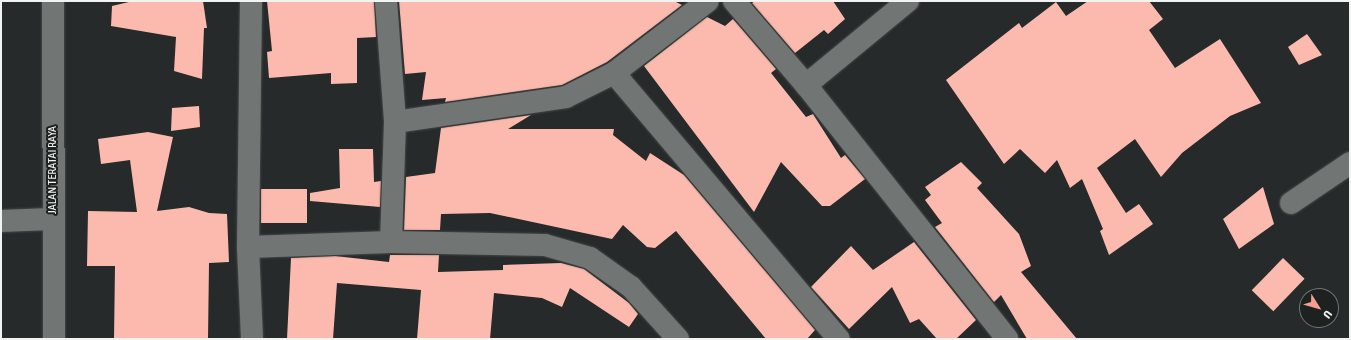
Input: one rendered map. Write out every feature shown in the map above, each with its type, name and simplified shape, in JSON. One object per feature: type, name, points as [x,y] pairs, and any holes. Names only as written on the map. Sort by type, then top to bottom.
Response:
[{"type":"street","name":"JALAN TERATAI RAYA","points":[[52,1],[54,339]]},
{"type":"street","points":[[251,1],[248,247],[252,339]]},
{"type":"street","points":[[386,1],[395,122],[391,242]]},
{"type":"street","points":[[395,122],[566,98],[614,74],[708,1]]},
{"type":"street","points":[[734,1],[806,85],[1007,339]]},
{"type":"street","points":[[806,85],[908,1]]},
{"type":"street","points":[[614,74],[839,339]]},
{"type":"street","points":[[1291,203],[1350,163]]},
{"type":"street","points":[[1,221],[53,219]]},
{"type":"street","points":[[248,247],[391,242],[545,245],[590,258],[631,288],[678,339]]},
{"type":"building","points":[[133,1],[203,1],[207,28],[204,28],[202,79],[174,71],[176,37],[111,26],[112,6]]},
{"type":"building","points":[[267,1],[374,1],[376,37],[357,38],[357,83],[331,84],[331,73],[269,78],[267,52],[272,51]]},
{"type":"building","points":[[399,1],[674,1],[682,5],[607,62],[562,85],[445,102],[446,98],[422,100],[426,72],[405,74]]},
{"type":"building","points":[[755,1],[833,1],[845,19],[828,34],[824,30],[795,53],[752,3]]},
{"type":"building","points":[[1088,1],[1149,1],[1163,19],[1149,30],[1175,68],[1220,39],[1261,103],[1230,116],[1182,153],[1161,177],[1135,139],[1097,168],[1126,213],[1139,204],[1153,224],[1109,255],[1100,231],[1103,229],[1082,179],[1070,188],[1057,160],[1045,173],[1020,149],[1004,164],[946,80],[1019,23],[1022,28],[1056,2],[1066,16]]},
{"type":"building","points":[[707,17],[725,26],[733,19],[776,69],[771,73],[806,117],[813,114],[841,158],[845,155],[865,179],[830,206],[822,206],[781,162],[754,212],[644,66]]},
{"type":"building","points":[[1307,34],[1322,55],[1299,65],[1288,47]]},
{"type":"building","points":[[199,106],[200,127],[171,131],[172,108]]},
{"type":"building","points":[[531,115],[508,129],[614,129],[613,135],[646,161],[650,153],[684,175],[815,330],[807,339],[766,339],[676,231],[655,248],[647,247],[623,225],[612,239],[490,213],[441,214],[440,230],[404,230],[406,177],[435,173],[441,128]]},
{"type":"building","points":[[148,132],[173,137],[157,211],[189,207],[209,213],[227,214],[229,262],[209,263],[208,339],[114,339],[115,266],[87,266],[88,211],[137,212],[130,160],[101,164],[98,139]]},
{"type":"building","points":[[339,149],[373,149],[374,182],[381,181],[380,207],[310,201],[310,193],[340,188]]},
{"type":"building","points":[[961,162],[982,183],[977,188],[1019,234],[1031,266],[1021,272],[1077,339],[1027,339],[1001,295],[994,302],[935,227],[942,223],[925,200],[931,195],[925,187]]},
{"type":"building","points":[[1263,187],[1274,224],[1239,249],[1223,219]]},
{"type":"building","points":[[261,189],[307,189],[307,223],[261,223]]},
{"type":"building","points":[[914,242],[976,320],[956,339],[937,339],[919,319],[910,323],[892,287],[849,329],[811,287],[851,246],[873,270]]},
{"type":"building","points":[[390,255],[439,255],[438,272],[503,270],[503,265],[561,263],[584,269],[629,303],[638,314],[629,327],[570,288],[562,307],[542,298],[494,293],[490,339],[417,339],[421,290],[337,283],[333,339],[287,339],[291,258],[335,256],[389,262]]},
{"type":"building","points":[[1283,258],[1305,279],[1273,311],[1252,290]]}]
